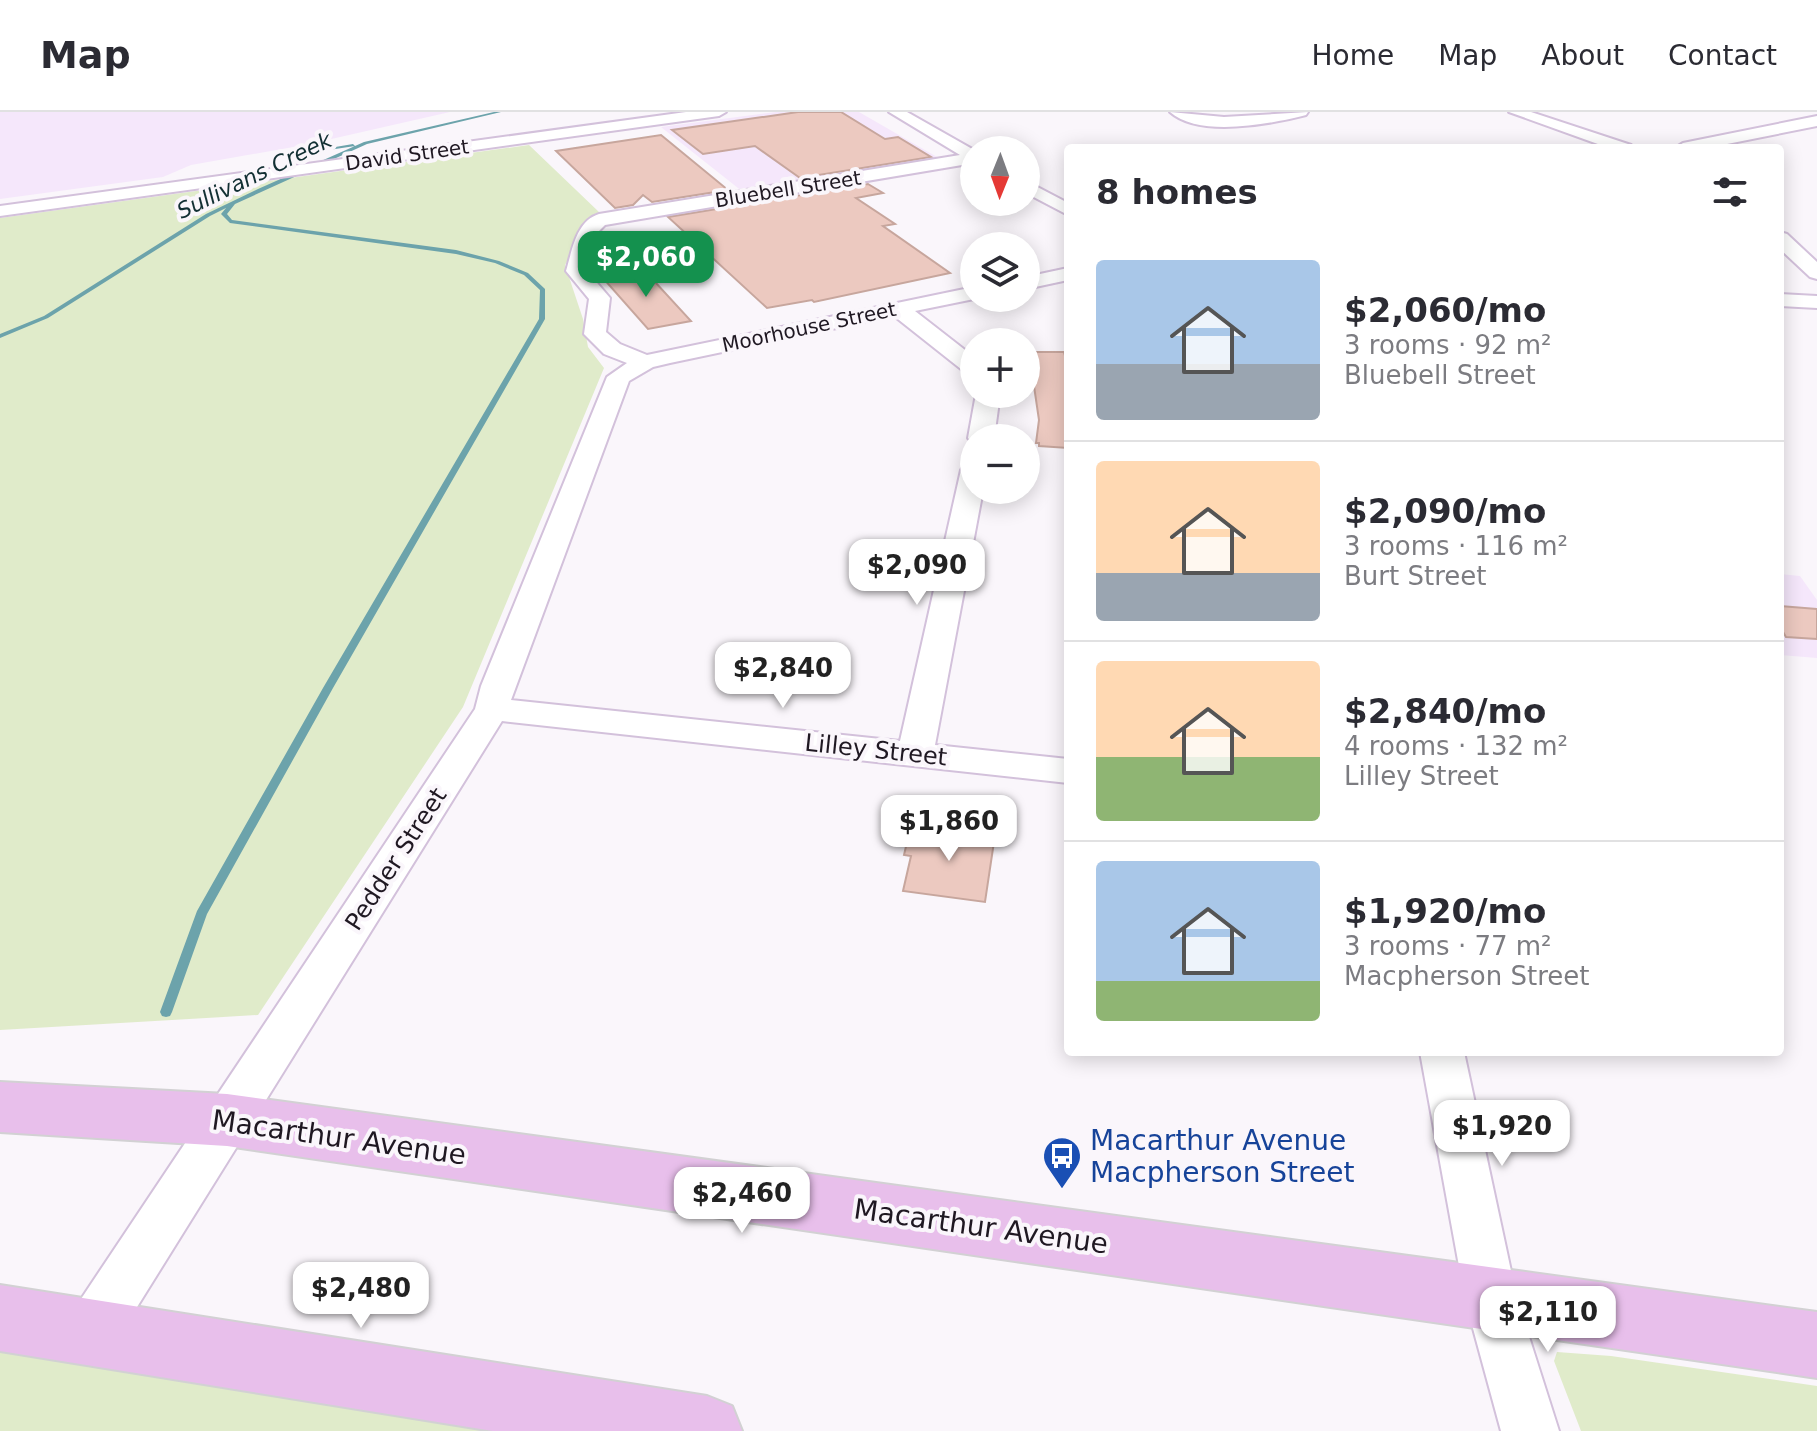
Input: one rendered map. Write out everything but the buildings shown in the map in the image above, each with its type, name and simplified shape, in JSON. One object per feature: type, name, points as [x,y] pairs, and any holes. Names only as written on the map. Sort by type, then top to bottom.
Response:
[{"type":"main road","name":"Macarthur Avenue","points":[[0,1107],[227,1120],[1817,1345]]},
{"type":"main road","points":[[0,1318],[707,1431]]},
{"type":"street","name":"David Street","points":[[0,211],[719,112]]},
{"type":"street","points":[[896,112],[960,150]]},
{"type":"street","points":[[1177,112],[1204,122],[1226,124],[1301,112]]},
{"type":"street","points":[[1516,112],[1613,144]]},
{"type":"street","points":[[1794,112],[1817,119]]},
{"type":"street","points":[[1701,144],[1817,119]]},
{"type":"street","name":"Bluebell Street","points":[[645,362],[612,349],[595,334],[600,298],[576,271],[588,231],[599,220],[960,160]]},
{"type":"street","points":[[1040,194],[1064,208]]},
{"type":"street","points":[[1784,242],[1817,273]]},
{"type":"street","points":[[1040,280],[1064,275]]},
{"type":"street","name":"Moorhouse Street","points":[[645,362],[960,296]]},
{"type":"street","points":[[1784,300],[1817,302]]},
{"type":"street","points":[[899,309],[960,357]]},
{"type":"street","name":"Pedder Street","points":[[90,1333],[492,709],[498,686],[619,377],[645,362]]},
{"type":"street","points":[[915,754],[967,504]]},
{"type":"street","name":"Lilley Street","points":[[492,709],[1064,771]]},
{"type":"street","points":[[1443,1056],[1491,1299],[1530,1431]]},
{"type":"shaded area","points":[[0,112],[450,112],[305,145],[191,165],[163,177],[0,199]]},
{"type":"shaded area","points":[[776,112],[859,112],[944,161],[743,192],[661,127]]},
{"type":"shaded area","points":[[1784,574],[1800,576],[1817,600],[1817,658],[1784,655]]},
{"type":"green space","points":[[529,145],[599,212],[593,215],[565,265],[583,319],[588,347],[604,368],[463,707],[258,1015],[0,1030],[0,218]]},
{"type":"green space","points":[[0,1350],[496,1431],[0,1431]]},
{"type":"green space","points":[[1557,1352],[1611,1356],[1817,1386],[1817,1431],[1581,1431],[1554,1361]]},
{"type":"waterway","name":"Sullivans Creek","points":[[0,336],[46,317],[208,215],[260,190],[366,143],[499,112]]},
{"type":"waterway","points":[[296,154],[353,145]]},
{"type":"waterway","points":[[166,1012],[201,914],[542,319],[543,290],[526,274],[497,262],[456,252],[230,221],[224,214],[233,203]]},
{"type":"place","name":"Macarthur Avenue Macpherson Street","points":[[1062,1190]]}]
